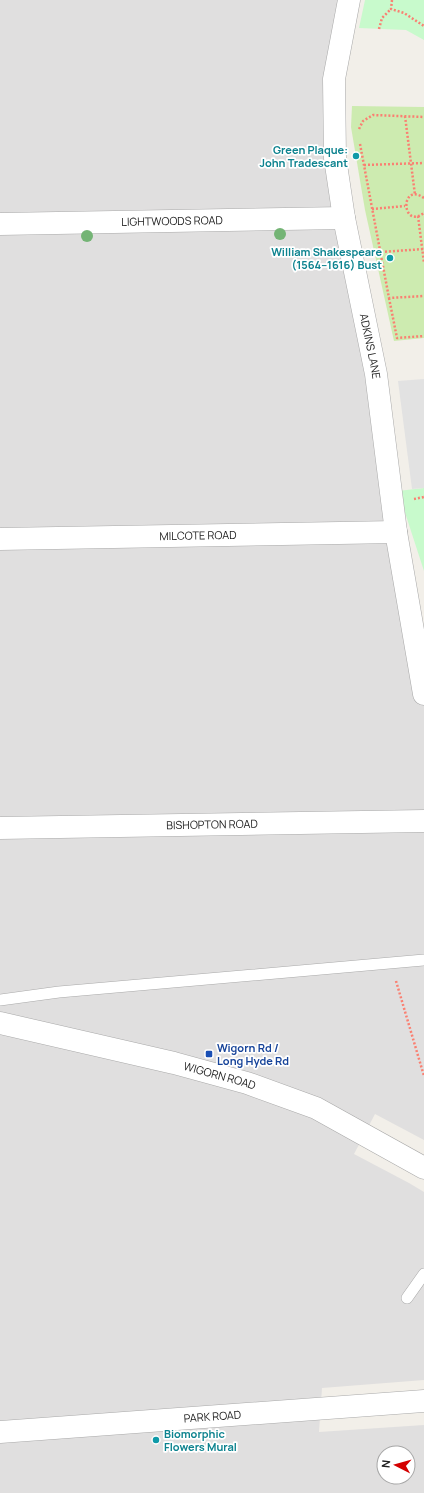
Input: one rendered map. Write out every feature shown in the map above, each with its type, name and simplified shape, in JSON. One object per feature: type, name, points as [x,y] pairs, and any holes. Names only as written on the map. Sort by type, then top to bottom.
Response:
[{"type":"street","name":"ADKINS LANE","points":[[349,0],[334,79],[335,158],[344,218],[376,374],[396,532],[424,694]]},
{"type":"street","name":"LIGHTWOODS ROAD","points":[[0,224],[344,218]]},
{"type":"street","name":"MILCOTE ROAD","points":[[0,539],[396,532]]},
{"type":"street","name":"BISHOPTON ROAD","points":[[0,828],[424,821]]},
{"type":"street","name":"WIGORN ROAD","points":[[0,1023],[174,1063],[247,1083],[316,1108],[424,1168]]},
{"type":"street","name":"PARK ROAD","points":[[0,1432],[424,1401]]},
{"type":"lane","points":[[0,1000],[59,992],[424,960]]},
{"type":"lane","points":[[407,1298],[424,1274]]},
{"type":"path","points":[[379,29],[382,18],[392,8],[392,0]]},
{"type":"path","points":[[392,8],[404,13],[424,26]]},
{"type":"path","points":[[359,134],[363,121],[373,115],[424,117]]},
{"type":"path","points":[[405,116],[415,195]]},
{"type":"path","points":[[359,138],[397,338],[424,336]]},
{"type":"path","points":[[364,165],[424,163]]},
{"type":"path","points":[[405,206],[408,198],[415,195],[424,198]]},
{"type":"path","points":[[372,208],[405,206]]},
{"type":"path","points":[[405,206],[411,215],[418,216],[424,213]]},
{"type":"path","points":[[418,216],[424,264]]},
{"type":"path","points":[[381,252],[423,249]]},
{"type":"path","points":[[389,298],[424,296]]},
{"type":"path","points":[[390,963],[424,1076]]},
{"type":"shaded area","points":[[0,0],[349,0],[334,79],[424,694],[424,1140],[375,1114],[354,1154],[424,1192],[424,1380],[322,1388],[319,1432],[424,1425],[424,1493],[0,1493]]},
{"type":"shaded area","points":[[424,379],[424,488],[412,489],[398,381]]},
{"type":"green space","points":[[365,0],[424,0],[424,40],[406,30],[359,28]]},
{"type":"green space","points":[[352,106],[424,107],[424,338],[394,341],[365,210],[351,127]]},
{"type":"green space","points":[[424,488],[424,571],[398,491]]},
{"type":"place","name":"Green Plaque: John Tradescant","points":[[356,156]]},
{"type":"place","name":"William Shakespeare (1564–1616) Bust","points":[[390,258]]},
{"type":"place","name":"Wigorn Rd / Long Hyde Rd","points":[[209,1054]]},
{"type":"place","name":"Biomorphic Flowers Mural","points":[[156,1440]]}]
